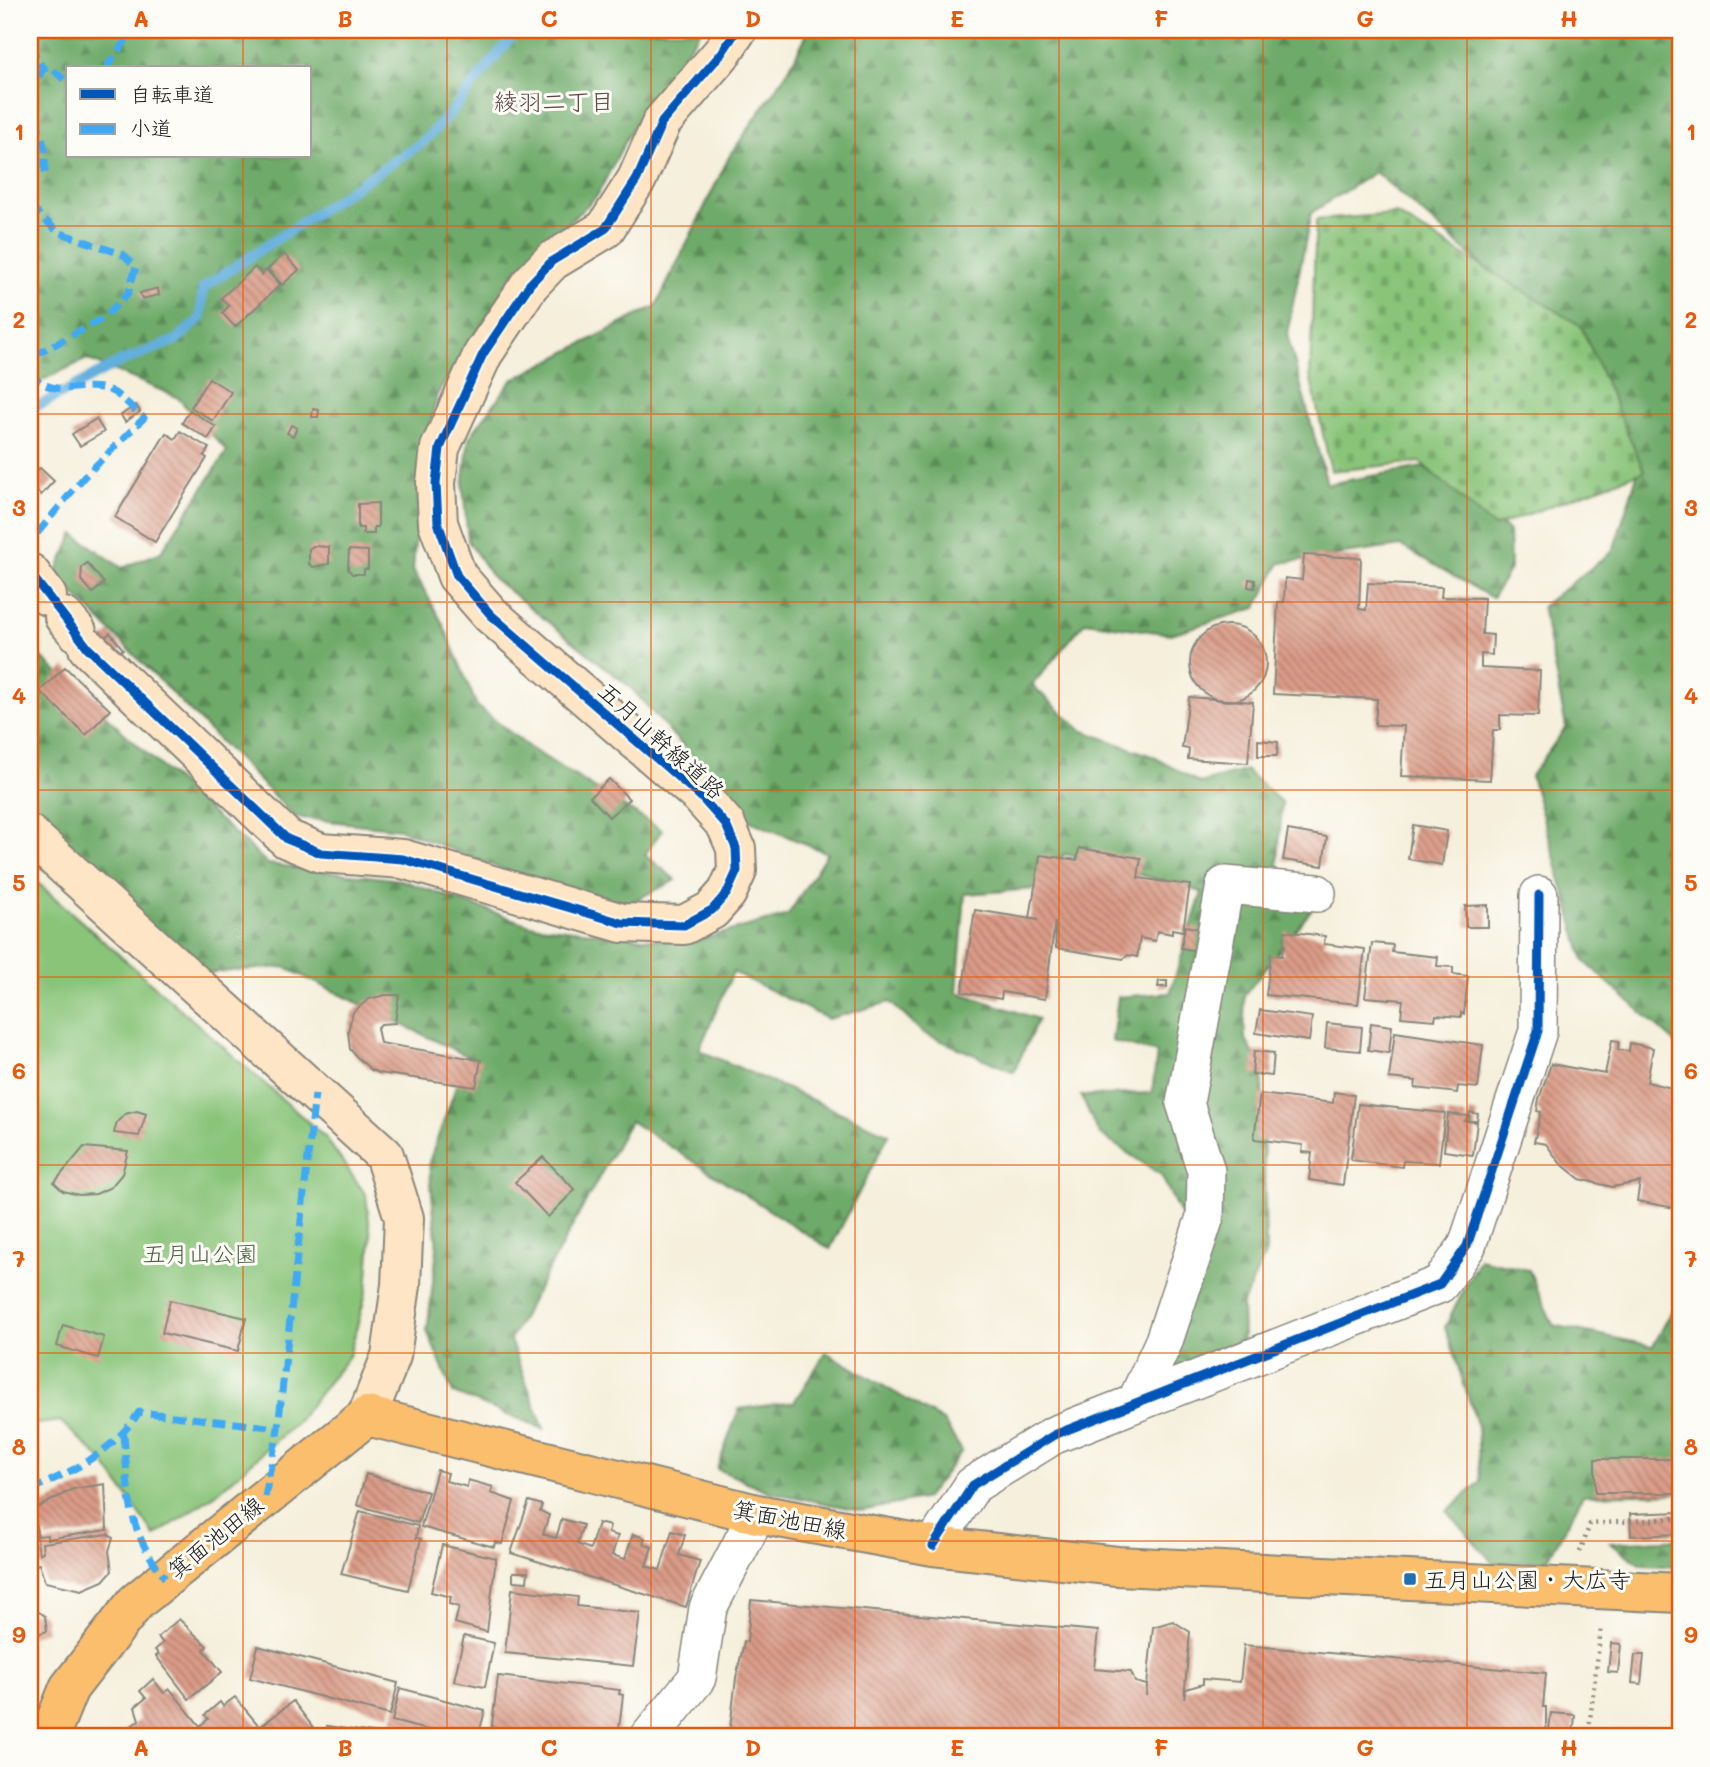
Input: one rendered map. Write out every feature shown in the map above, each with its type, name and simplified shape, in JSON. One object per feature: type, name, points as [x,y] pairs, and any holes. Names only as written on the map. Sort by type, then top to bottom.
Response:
[{"type":"main road","name":"箕面池田線","points":[[49,1737],[69,1688],[136,1602],[367,1416],[757,1514],[933,1546],[1117,1566],[1680,1593]]},
{"type":"street","name":"五月山幹線道路","points":[[63,615],[287,839],[321,853],[402,859],[622,923],[684,925],[712,910],[727,893],[737,871],[736,848],[726,825],[700,796],[491,615],[457,576],[438,523],[436,483],[440,448],[483,354],[530,284],[552,261],[605,229],[637,179],[662,122],[721,54],[737,30]]},
{"type":"street","points":[[30,835],[384,1155],[404,1218],[401,1286],[391,1356],[367,1416]]},
{"type":"street","points":[[1136,1402],[1164,1342],[1205,1217],[1206,1171],[1185,1102],[1225,885],[1317,893]]},
{"type":"street","points":[[933,1546],[973,1485],[1054,1435],[1440,1284],[1467,1246],[1538,1031],[1539,895]]},
{"type":"street","points":[[649,1737],[696,1678],[708,1608],[757,1514]]},
{"type":"path","points":[[1577,1562],[1590,1524],[1680,1518]]},
{"type":"path","points":[[1588,1737],[1602,1617]]},
{"type":"green space","points":[[30,30],[701,30],[630,132],[597,196],[514,275],[437,395],[421,467],[413,570],[443,624],[477,706],[530,748],[662,830],[645,855],[676,880],[630,903],[522,877],[399,829],[295,817],[55,575],[74,534],[122,568],[161,552],[227,451],[177,397],[87,359],[30,386]]},
{"type":"green space","points":[[809,30],[1680,30],[1680,1047],[1584,961],[1531,776],[1566,727],[1542,606],[1613,551],[1637,475],[1567,339],[1375,172],[1311,213],[1287,334],[1327,484],[1423,467],[1509,531],[1510,569],[1492,598],[1401,546],[1280,563],[1256,608],[1171,634],[1085,622],[1032,685],[1081,730],[1154,757],[1200,783],[1246,770],[1282,803],[1278,865],[1315,905],[1244,996],[1245,1037],[1262,1071],[1266,1253],[1242,1305],[1243,1340],[1224,1366],[1174,1375],[1164,1348],[1183,1220],[1161,1175],[1099,1134],[1081,1096],[1152,1093],[1157,1053],[1112,1041],[1118,997],[1170,993],[1202,892],[1065,854],[1034,889],[965,894],[957,992],[1038,1019],[1014,1072],[923,1033],[890,1002],[828,1019],[733,972],[699,1050],[889,1134],[830,1249],[630,1121],[510,1340],[544,1429],[453,1393],[427,1331],[437,1249],[429,1162],[467,1056],[284,967],[193,974],[30,808],[30,647],[268,864],[401,880],[530,925],[687,943],[788,915],[827,853],[750,821],[630,687],[493,578],[468,541],[463,487],[469,438],[512,380],[656,306],[729,157],[789,69]]},
{"type":"green space","points":[[1396,214],[1581,326],[1644,471],[1494,527],[1420,462],[1331,471],[1310,375],[1316,220]]},
{"type":"green space","name":"五月山公園","points":[[30,876],[325,1137],[366,1195],[371,1238],[367,1289],[349,1356],[297,1422],[216,1494],[155,1536],[102,1460],[60,1421],[30,1425]]},
{"type":"green space","points":[[1479,1259],[1529,1270],[1553,1325],[1653,1346],[1680,1296],[1680,1493],[1583,1495],[1547,1561],[1493,1563],[1447,1511],[1480,1482],[1477,1424],[1445,1327]]},
{"type":"green space","points":[[826,1352],[943,1421],[962,1451],[926,1498],[862,1511],[770,1492],[717,1469],[739,1409],[794,1402]]},
{"type":"green space","points":[[1680,1539],[1680,1567],[1641,1565],[1610,1543]]},
{"type":"building","points":[[284,254],[299,270],[282,285],[268,269]]},
{"type":"building","points":[[255,267],[262,275],[266,270],[280,285],[235,327],[222,313],[229,306],[221,298]]},
{"type":"building","points":[[158,288],[159,295],[142,299],[140,293]]},
{"type":"building","points":[[209,378],[231,392],[213,421],[191,407]]},
{"type":"building","points":[[136,405],[140,412],[125,422],[121,415]]},
{"type":"building","points":[[313,409],[319,410],[318,417],[312,417]]},
{"type":"building","points":[[190,410],[216,427],[208,439],[182,423]]},
{"type":"building","points":[[96,419],[104,432],[80,446],[72,434]]},
{"type":"building","points":[[291,425],[297,428],[293,436],[287,433]]},
{"type":"building","points":[[180,431],[209,448],[204,456],[207,458],[155,542],[115,517],[166,433],[175,439]]},
{"type":"building","points":[[40,468],[54,481],[41,495],[37,491],[30,500],[30,476]]},
{"type":"building","points":[[378,503],[378,527],[374,527],[374,534],[363,534],[363,528],[358,528],[358,504]]},
{"type":"building","points":[[313,546],[329,547],[329,564],[313,567],[309,564],[309,549]]},
{"type":"building","points":[[349,550],[368,551],[368,569],[364,569],[364,574],[352,574],[348,569]]},
{"type":"building","points":[[1304,555],[1361,558],[1359,609],[1366,610],[1368,583],[1442,587],[1441,597],[1484,598],[1482,634],[1493,635],[1492,655],[1481,654],[1481,668],[1540,671],[1538,716],[1500,715],[1500,730],[1493,730],[1490,780],[1401,776],[1404,726],[1375,725],[1377,699],[1273,694],[1278,602],[1284,602],[1285,578],[1302,580]]},
{"type":"building","points":[[87,563],[104,583],[93,593],[81,580],[82,567]]},
{"type":"building","points":[[1249,579],[1255,580],[1255,588],[1248,587]]},
{"type":"building","points":[[1228,625],[1242,628],[1255,636],[1263,649],[1266,663],[1263,677],[1255,690],[1242,698],[1228,701],[1214,698],[1201,690],[1193,677],[1190,663],[1193,649],[1201,636],[1214,628]]},
{"type":"building","points":[[110,633],[123,649],[107,662],[94,646]]},
{"type":"building","points":[[65,667],[110,710],[86,735],[40,691]]},
{"type":"building","points":[[1189,697],[1253,702],[1248,763],[1188,759],[1189,749],[1182,748]]},
{"type":"building","points":[[1258,740],[1278,742],[1277,756],[1258,756]]},
{"type":"building","points":[[609,779],[629,799],[609,817],[590,797]]},
{"type":"building","points":[[1413,825],[1447,831],[1442,865],[1408,859]]},
{"type":"building","points":[[1288,830],[1327,837],[1323,866],[1283,860]]},
{"type":"building","points":[[1079,848],[1141,858],[1138,878],[1190,885],[1183,931],[1172,929],[1172,934],[1157,931],[1155,941],[1140,938],[1137,957],[1128,955],[1123,959],[1056,948],[1055,922],[1045,999],[1002,992],[1001,999],[962,992],[975,910],[1038,920],[1030,918],[1040,855],[1077,860]]},
{"type":"building","points":[[1488,905],[1488,927],[1466,927],[1465,906]]},
{"type":"building","points":[[1185,926],[1200,929],[1196,951],[1181,948]]},
{"type":"building","points":[[1285,931],[1325,936],[1324,944],[1365,949],[1358,1004],[1266,995],[1271,954],[1282,956]]},
{"type":"building","points":[[1372,943],[1393,945],[1392,952],[1438,957],[1437,966],[1453,967],[1453,974],[1468,976],[1464,1014],[1461,1013],[1461,1017],[1436,1015],[1435,1020],[1401,1017],[1403,1000],[1365,997]]},
{"type":"building","points":[[1159,981],[1167,981],[1167,987],[1158,987]]},
{"type":"building","points":[[399,995],[395,1023],[381,1024],[377,1028],[380,1043],[481,1060],[476,1087],[379,1073],[371,1070],[356,1056],[350,1049],[348,1031],[353,1012],[369,999]]},
{"type":"building","points":[[1260,1010],[1312,1017],[1309,1041],[1256,1033]]},
{"type":"building","points":[[1327,1023],[1362,1027],[1360,1051],[1325,1048]]},
{"type":"building","points":[[1371,1023],[1392,1026],[1389,1053],[1368,1050]]},
{"type":"building","points":[[1395,1032],[1483,1045],[1478,1088],[1458,1086],[1457,1093],[1415,1088],[1416,1081],[1389,1078]]},
{"type":"building","points":[[1612,1040],[1619,1041],[1618,1050],[1629,1051],[1630,1043],[1653,1048],[1647,1082],[1680,1090],[1680,1209],[1637,1201],[1640,1182],[1612,1187],[1580,1179],[1560,1163],[1546,1144],[1534,1142],[1541,1112],[1537,1111],[1539,1099],[1551,1064],[1605,1074]]},
{"type":"building","points":[[1254,1051],[1274,1053],[1272,1076],[1252,1074]]},
{"type":"building","points":[[1334,1092],[1354,1095],[1343,1185],[1309,1180],[1312,1153],[1302,1152],[1303,1145],[1254,1139],[1260,1094],[1333,1103]]},
{"type":"building","points":[[1358,1104],[1445,1113],[1439,1163],[1403,1161],[1402,1167],[1351,1160]]},
{"type":"building","points":[[137,1111],[146,1114],[139,1136],[114,1133],[117,1122],[125,1114]]},
{"type":"building","points":[[1470,1112],[1478,1114],[1477,1121],[1469,1121]]},
{"type":"building","points":[[1448,1114],[1468,1116],[1465,1121],[1477,1122],[1473,1155],[1444,1151]]},
{"type":"building","points":[[84,1147],[128,1151],[122,1174],[111,1187],[96,1194],[79,1195],[63,1191],[54,1183]]},
{"type":"building","points":[[543,1157],[575,1190],[548,1217],[515,1182]]},
{"type":"building","points":[[170,1300],[246,1318],[238,1351],[162,1333]]},
{"type":"building","points":[[63,1325],[104,1337],[98,1358],[57,1346]]},
{"type":"building","points":[[1595,1459],[1678,1459],[1679,1493],[1595,1493]]},
{"type":"building","points":[[437,1470],[448,1473],[446,1481],[467,1487],[468,1480],[493,1487],[491,1493],[514,1501],[502,1544],[495,1542],[494,1547],[421,1527]]},
{"type":"building","points":[[366,1474],[428,1492],[418,1523],[357,1505]]},
{"type":"building","points":[[105,1484],[107,1530],[47,1539],[47,1535],[38,1536],[33,1510],[73,1489]]},
{"type":"building","points":[[529,1501],[542,1505],[540,1511],[549,1515],[543,1534],[556,1538],[562,1519],[583,1525],[577,1544],[590,1549],[598,1523],[610,1526],[608,1533],[618,1536],[612,1555],[625,1559],[633,1534],[645,1538],[643,1544],[652,1547],[646,1566],[660,1570],[672,1531],[685,1535],[679,1555],[700,1561],[686,1607],[511,1553]]},
{"type":"building","points":[[360,1511],[418,1526],[416,1538],[421,1539],[408,1590],[341,1574]]},
{"type":"building","points":[[1680,1512],[1680,1534],[1631,1536],[1630,1514]]},
{"type":"building","points":[[30,1518],[33,1518],[39,1554],[43,1552],[42,1543],[108,1534],[113,1538],[109,1551],[112,1571],[103,1581],[82,1590],[45,1582],[39,1564],[33,1566],[35,1572],[30,1573]]},
{"type":"building","points":[[442,1545],[496,1558],[487,1632],[455,1623],[459,1607],[449,1604],[451,1597],[431,1592]]},
{"type":"building","points":[[513,1572],[528,1572],[527,1582],[513,1581]]},
{"type":"building","points":[[512,1589],[578,1597],[577,1606],[640,1613],[633,1666],[505,1653]]},
{"type":"building","points":[[751,1600],[1098,1631],[1094,1669],[1131,1672],[1135,1682],[1147,1685],[1146,1696],[1153,1627],[1173,1621],[1190,1632],[1184,1699],[1186,1689],[1203,1684],[1203,1679],[1240,1682],[1244,1645],[1546,1673],[1543,1707],[1546,1707],[1546,1737],[729,1737],[736,1678],[744,1642],[747,1642]]},
{"type":"building","points":[[39,1612],[45,1616],[47,1631],[30,1637],[30,1613]]},
{"type":"building","points":[[179,1619],[207,1646],[204,1650],[222,1672],[189,1699],[156,1656],[159,1654],[155,1650],[163,1643],[158,1637]]},
{"type":"building","points":[[464,1636],[494,1643],[485,1687],[454,1681]]},
{"type":"building","points":[[1611,1643],[1621,1644],[1618,1673],[1608,1672]]},
{"type":"building","points":[[258,1646],[398,1683],[390,1715],[250,1678]]},
{"type":"building","points":[[1635,1655],[1644,1655],[1641,1684],[1632,1683]]},
{"type":"building","points":[[498,1676],[620,1690],[619,1694],[623,1695],[618,1737],[504,1737],[504,1733],[491,1732]]},
{"type":"building","points":[[153,1679],[164,1693],[170,1689],[200,1726],[208,1719],[205,1715],[220,1702],[223,1706],[235,1697],[260,1727],[293,1701],[315,1730],[311,1734],[314,1737],[128,1737],[124,1732],[139,1720],[135,1707],[146,1698],[140,1691]]},
{"type":"building","points":[[400,1688],[485,1711],[478,1737],[455,1737],[392,1721]]},
{"type":"building","points":[[1551,1713],[1575,1715],[1573,1737],[1548,1737]]},
{"type":"building","points":[[327,1726],[385,1735],[325,1737]]},
{"type":"waterway","points":[[30,407],[42,404],[120,362],[176,340],[201,318],[203,288],[423,142],[454,109],[517,30]]},
{"type":"marked path","points":[[107,66],[133,30]]},
{"type":"marked path","points":[[30,44],[43,69]]},
{"type":"marked path","points":[[30,96],[43,69],[51,67],[66,82]]},
{"type":"marked path","points":[[30,98],[45,149],[45,173],[34,171],[30,167]]},
{"type":"marked path","points":[[30,206],[58,232],[124,255],[136,267],[128,293],[104,318],[30,358]]},
{"type":"marked path","points":[[30,372],[48,386],[88,387],[114,392],[144,418],[84,477],[30,542]]},
{"type":"marked path","points":[[265,1497],[278,1428],[315,1094]]},
{"type":"marked path","points":[[30,1490],[76,1468],[105,1449],[129,1426],[139,1412],[278,1428]]},
{"type":"marked path","points":[[124,1434],[131,1510],[142,1542],[165,1578]]},
{"type":"cycle path","points":[[30,573],[88,648],[287,839],[321,853],[403,859],[622,923],[684,925],[712,910],[727,893],[737,871],[736,848],[726,825],[700,796],[491,615],[457,576],[438,523],[436,483],[440,448],[483,354],[530,284],[552,261],[605,229],[637,179],[662,122],[721,54],[737,30]]},
{"type":"cycle path","points":[[933,1546],[973,1485],[1054,1435],[1440,1284],[1467,1246],[1538,1031],[1539,895]]},
{"type":"place","name":"五月山公園・大広寺","points":[[1410,1579]]},
{"type":"district","name":"綾羽二丁目","points":[[554,100]]}]
